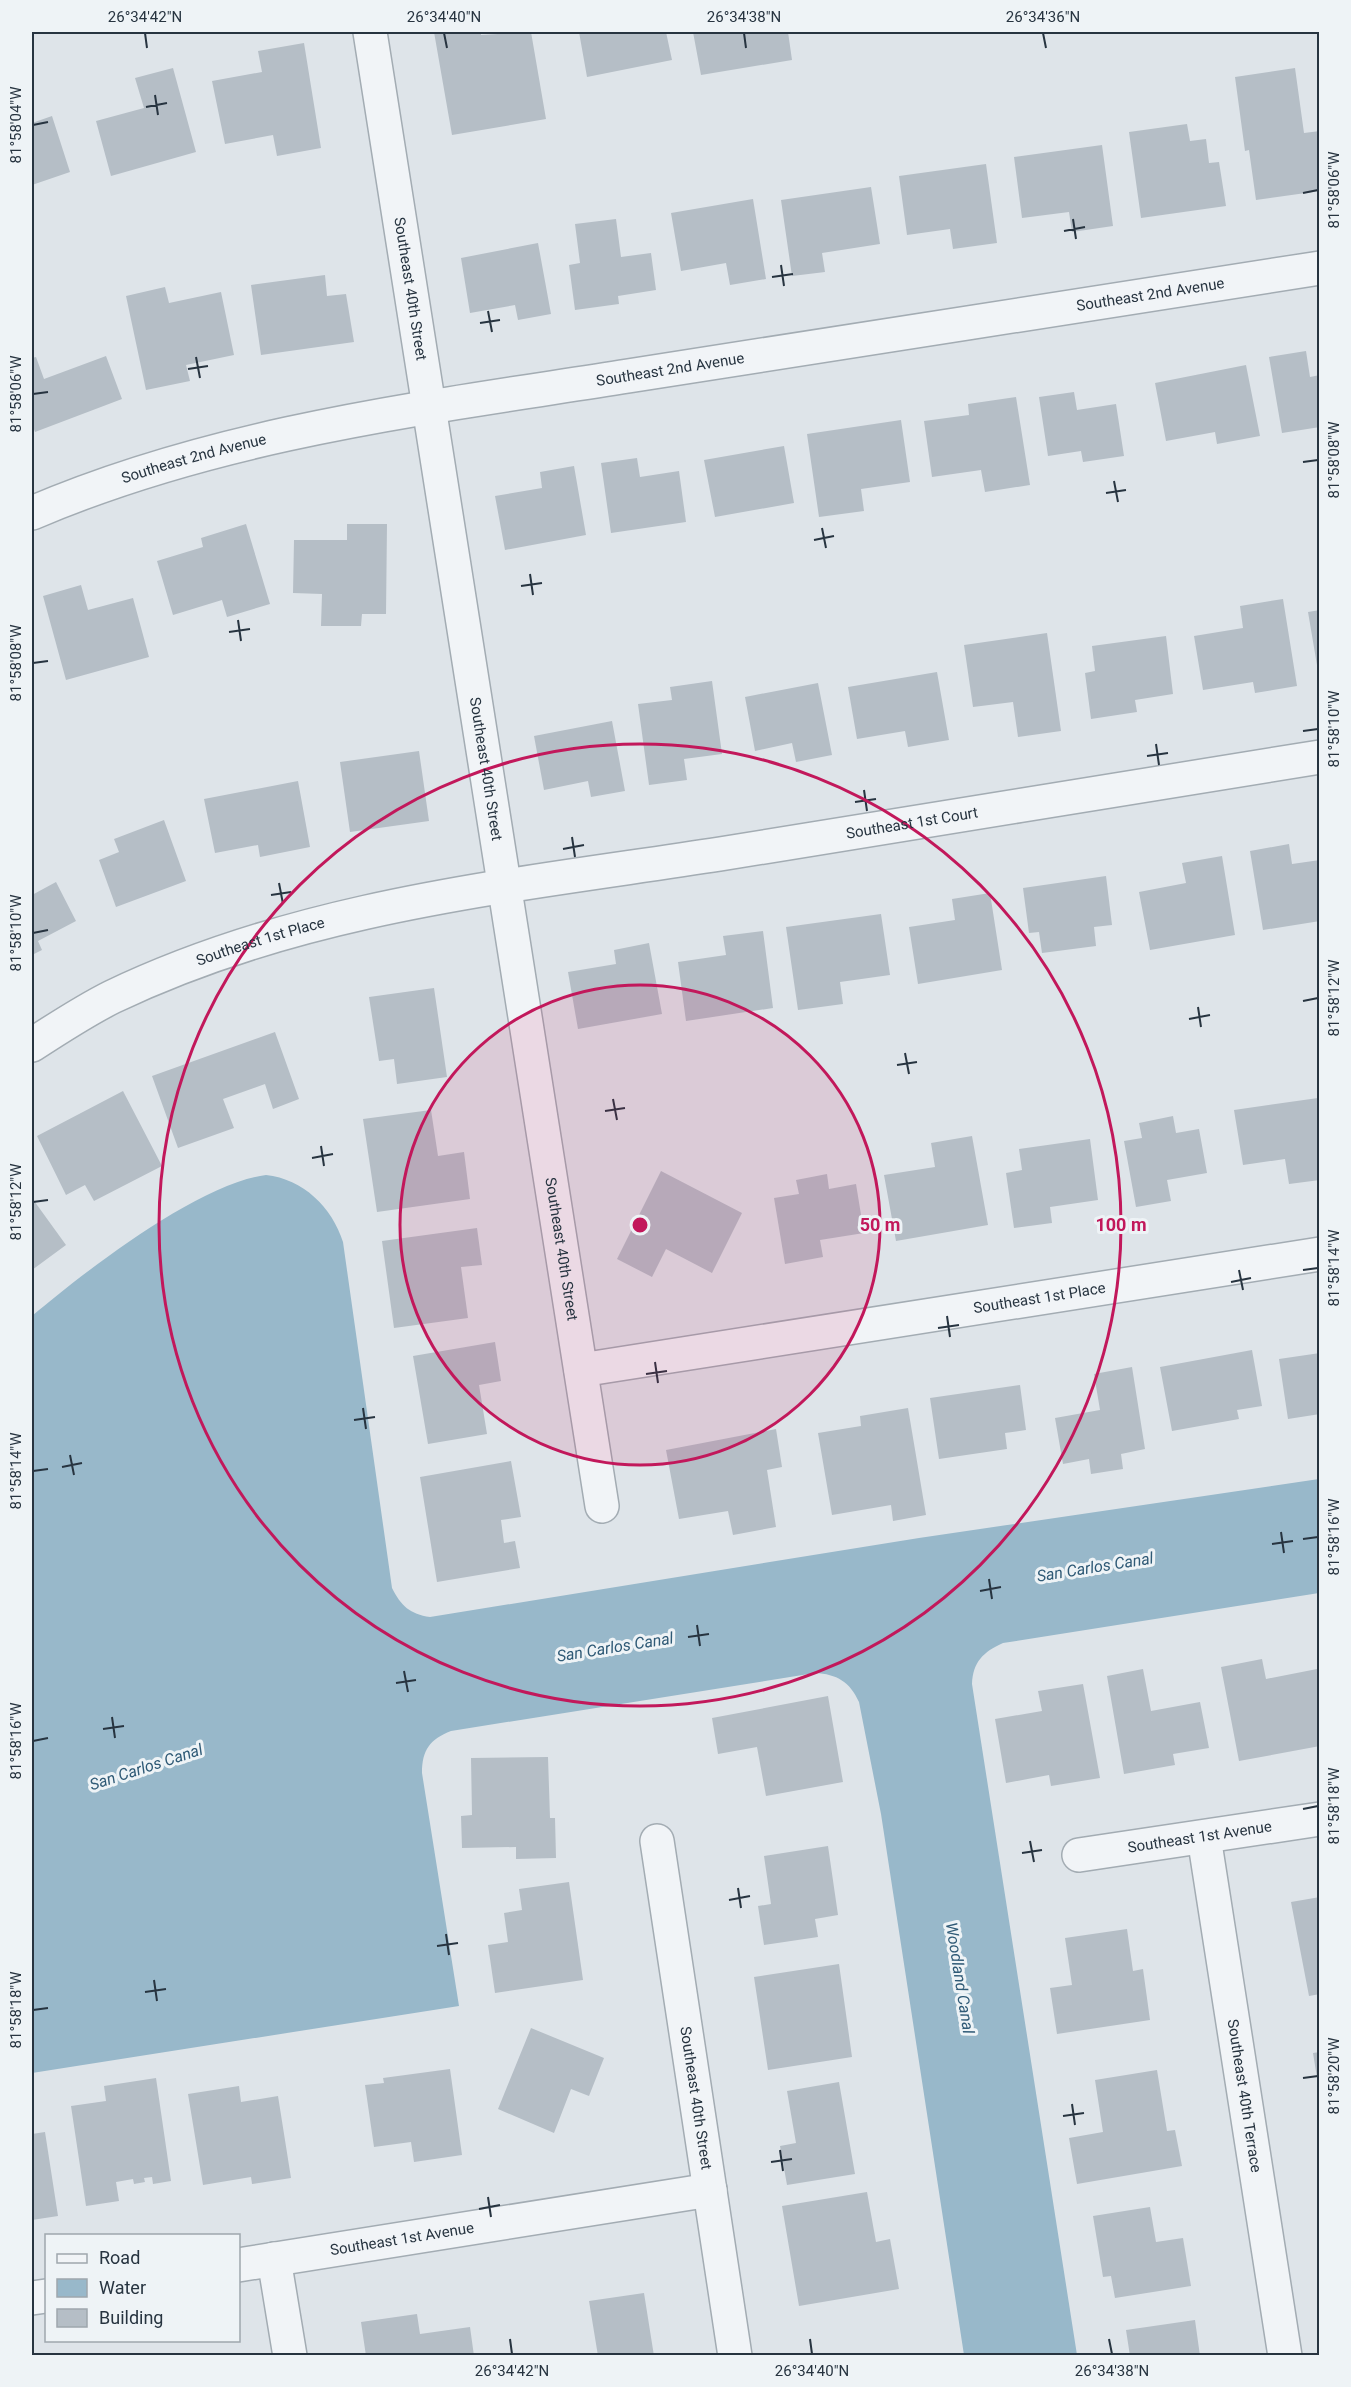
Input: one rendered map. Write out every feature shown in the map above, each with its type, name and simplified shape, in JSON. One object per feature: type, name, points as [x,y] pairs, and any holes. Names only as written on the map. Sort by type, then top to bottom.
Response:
[{"type":"street","name":"Southeast 40th Street","points":[[370,32],[602,1506]]},
{"type":"street","name":"Southeast 2nd Avenue","points":[[32,513],[83,491],[157,466],[270,436],[429,406],[1320,268]]},
{"type":"street","name":"Southeast 1st Court","points":[[505,886],[1320,757]]},
{"type":"street","name":"Southeast 1st Place","points":[[32,1045],[111,998],[194,962],[250,942],[366,910],[505,886]]},
{"type":"street","name":"Southeast 1st Place","points":[[580,1370],[1320,1254]]},
{"type":"street","name":"Southeast 1st Avenue","points":[[1079,1856],[1320,1818]]},
{"type":"street","name":"Southeast 40th Terrace","points":[[1204,1837],[1286,2355]]},
{"type":"street","name":"Southeast 40th Street","points":[[657,1841],[735,2355]]},
{"type":"street","name":"Southeast 1st Avenue","points":[[240,2265],[710,2190]]},
{"type":"street","points":[[274,2259],[290,2355]]},
{"type":"water","points":[[266,1175],[292,1182],[314,1197],[332,1217],[343,1242],[392,1588],[407,1608],[423,1616],[430,1617],[919,1538],[1319,1479],[1319,1593],[1003,1643],[985,1654],[974,1670],[972,1684],[1077,2355],[964,2355],[881,1814],[859,1702],[847,1684],[830,1675],[815,1673],[451,1731],[433,1742],[426,1752],[422,1773],[459,2006],[32,2073],[32,1316],[111,1254],[176,1212],[208,1194]]},
{"type":"building","points":[[434,32],[481,32],[481,35],[531,32],[546,119],[452,135]]},
{"type":"building","points":[[579,32],[666,32],[672,60],[587,77]]},
{"type":"building","points":[[693,32],[788,32],[792,60],[701,75]]},
{"type":"building","points":[[304,43],[321,148],[277,156],[273,135],[225,144],[212,81],[262,72],[258,51]]},
{"type":"building","points":[[173,68],[196,152],[111,176],[96,121],[144,108],[135,78]]},
{"type":"building","points":[[1295,68],[1304,133],[1320,131],[1320,191],[1256,200],[1249,150],[1245,151],[1235,77]]},
{"type":"building","points":[[52,116],[70,172],[32,185],[32,123]]},
{"type":"building","points":[[1187,124],[1190,141],[1206,139],[1209,163],[1219,162],[1226,206],[1141,218],[1129,132]]},
{"type":"building","points":[[1102,145],[1113,226],[1072,232],[1069,212],[1022,218],[1014,157]]},
{"type":"building","points":[[986,164],[997,243],[953,249],[950,229],[907,235],[899,176]]},
{"type":"building","points":[[871,187],[880,244],[822,253],[825,272],[792,276],[781,200]]},
{"type":"building","points":[[753,199],[766,279],[730,285],[726,263],[681,271],[671,213]]},
{"type":"building","points":[[616,219],[621,257],[651,253],[656,290],[618,296],[619,304],[575,310],[569,265],[580,263],[575,224]]},
{"type":"building","points":[[538,243],[551,314],[518,320],[515,305],[470,313],[461,258]]},
{"type":"building","points":[[325,275],[327,296],[346,294],[354,342],[261,355],[251,285]]},
{"type":"building","points":[[165,287],[169,303],[221,292],[234,355],[186,365],[190,381],[146,390],[126,296]]},
{"type":"building","points":[[1306,351],[1310,377],[1320,375],[1320,427],[1282,433],[1269,357]]},
{"type":"building","points":[[106,356],[122,399],[35,432],[32,424],[32,358],[36,357],[44,379]]},
{"type":"building","points":[[1246,365],[1260,436],[1217,444],[1215,432],[1166,441],[1155,383]]},
{"type":"building","points":[[1074,392],[1077,410],[1116,404],[1124,456],[1083,462],[1081,451],[1048,456],[1039,397]]},
{"type":"building","points":[[1016,397],[1030,485],[985,492],[981,470],[932,477],[924,421],[969,415],[968,404]]},
{"type":"building","points":[[901,420],[910,482],[861,489],[864,511],[819,517],[807,434]]},
{"type":"building","points":[[784,446],[794,503],[715,517],[704,460]]},
{"type":"building","points":[[637,458],[640,477],[679,471],[686,522],[611,533],[601,463]]},
{"type":"building","points":[[574,466],[586,535],[505,550],[495,496],[542,488],[540,472]]},
{"type":"building","points":[[246,524],[270,604],[227,617],[222,600],[173,615],[157,561],[203,547],[201,538]]},
{"type":"building","points":[[347,524],[387,524],[386,614],[362,614],[361,626],[321,626],[322,594],[293,593],[294,540],[347,540]]},
{"type":"building","points":[[81,585],[88,610],[133,598],[149,657],[66,680],[43,596]]},
{"type":"building","points":[[1283,599],[1297,686],[1255,693],[1253,682],[1203,690],[1194,636],[1243,628],[1240,606]]},
{"type":"building","points":[[1320,610],[1320,670],[1318,671],[1308,612]]},
{"type":"building","points":[[1047,633],[1061,731],[1018,737],[1013,702],[973,707],[964,645]]},
{"type":"building","points":[[1166,636],[1173,694],[1135,700],[1137,712],[1091,719],[1085,673],[1095,671],[1092,646]]},
{"type":"building","points":[[937,672],[949,740],[908,747],[905,731],[857,739],[848,687]]},
{"type":"building","points":[[712,681],[722,754],[684,759],[687,780],[649,785],[638,704],[672,700],[670,687]]},
{"type":"building","points":[[818,683],[832,755],[796,762],[792,743],[755,751],[745,697]]},
{"type":"building","points":[[612,721],[625,791],[591,797],[588,781],[544,790],[534,736]]},
{"type":"building","points":[[419,751],[429,821],[350,832],[340,762]]},
{"type":"building","points":[[298,781],[310,847],[260,857],[258,845],[215,853],[204,799]]},
{"type":"building","points":[[164,820],[186,881],[116,907],[99,860],[119,852],[114,839]]},
{"type":"building","points":[[1289,844],[1292,864],[1320,860],[1320,921],[1263,930],[1250,851]]},
{"type":"building","points":[[1222,856],[1235,935],[1150,950],[1139,892],[1186,883],[1182,863]]},
{"type":"building","points":[[1106,876],[1112,925],[1094,927],[1096,946],[1042,953],[1039,932],[1029,933],[1023,888]]},
{"type":"building","points":[[56,882],[76,921],[38,941],[42,950],[32,955],[32,895]]},
{"type":"building","points":[[990,893],[1002,970],[918,984],[909,927],[955,920],[952,899]]},
{"type":"building","points":[[881,914],[890,975],[840,982],[843,1004],[798,1010],[786,927]]},
{"type":"building","points":[[763,931],[773,1008],[686,1021],[678,962],[726,955],[723,936]]},
{"type":"building","points":[[649,943],[662,1014],[578,1029],[568,972],[616,964],[614,950]]},
{"type":"building","points":[[434,988],[447,1077],[397,1084],[394,1059],[379,1061],[369,997]]},
{"type":"building","points":[[275,1032],[299,1099],[273,1109],[265,1084],[223,1099],[234,1128],[178,1148],[152,1076]]},
{"type":"building","points":[[123,1091],[162,1166],[94,1201],[85,1185],[66,1195],[37,1136]]},
{"type":"building","points":[[1318,1098],[1320,1180],[1289,1184],[1285,1159],[1243,1165],[1234,1110]]},
{"type":"building","points":[[431,1110],[438,1156],[464,1152],[470,1199],[377,1212],[363,1119]]},
{"type":"building","points":[[1173,1116],[1176,1133],[1199,1129],[1207,1173],[1167,1180],[1171,1201],[1136,1207],[1124,1141],[1142,1138],[1139,1123]]},
{"type":"building","points":[[972,1136],[988,1225],[896,1241],[884,1175],[935,1167],[931,1143]]},
{"type":"building","points":[[1090,1139],[1098,1200],[1050,1207],[1052,1223],[1014,1228],[1006,1173],[1022,1170],[1019,1149]]},
{"type":"building","points":[[661,1171],[742,1213],[712,1273],[666,1249],[652,1277],[617,1259]]},
{"type":"building","points":[[827,1174],[829,1189],[856,1184],[864,1233],[820,1240],[823,1257],[785,1264],[774,1198],[799,1194],[796,1180]]},
{"type":"building","points":[[32,1198],[66,1245],[32,1270]]},
{"type":"building","points":[[477,1228],[482,1265],[461,1267],[468,1318],[394,1328],[382,1241]]},
{"type":"building","points":[[495,1342],[501,1381],[479,1385],[487,1434],[428,1444],[413,1356]]},
{"type":"building","points":[[1252,1350],[1262,1406],[1237,1410],[1239,1419],[1172,1431],[1160,1367]]},
{"type":"building","points":[[1320,1353],[1320,1414],[1288,1419],[1279,1359]]},
{"type":"building","points":[[1132,1367],[1145,1449],[1121,1454],[1123,1469],[1091,1474],[1089,1459],[1063,1464],[1055,1418],[1100,1410],[1094,1374]]},
{"type":"building","points":[[1020,1385],[1026,1430],[1005,1433],[1007,1449],[939,1459],[930,1398]]},
{"type":"building","points":[[908,1408],[926,1515],[893,1521],[891,1505],[832,1515],[818,1433],[861,1426],[860,1416]]},
{"type":"building","points":[[776,1429],[782,1467],[767,1470],[776,1527],[733,1535],[728,1511],[679,1519],[666,1450]]},
{"type":"building","points":[[511,1461],[521,1517],[501,1520],[504,1543],[515,1541],[520,1568],[437,1582],[420,1477]]},
{"type":"building","points":[[1262,1659],[1266,1679],[1317,1669],[1320,1746],[1239,1761],[1221,1667]]},
{"type":"building","points":[[1143,1669],[1151,1711],[1200,1702],[1209,1748],[1173,1754],[1175,1765],[1124,1774],[1107,1676]]},
{"type":"building","points":[[1083,1684],[1100,1778],[1051,1786],[1049,1775],[1006,1783],[995,1719],[1042,1711],[1038,1691]]},
{"type":"building","points":[[828,1696],[843,1782],[766,1796],[757,1747],[718,1754],[712,1718]]},
{"type":"building","points":[[548,1757],[550,1818],[555,1818],[556,1858],[516,1859],[516,1847],[462,1848],[461,1816],[472,1815],[471,1758]]},
{"type":"building","points":[[828,1846],[838,1915],[815,1919],[818,1937],[764,1945],[758,1906],[771,1904],[764,1856]]},
{"type":"building","points":[[569,1882],[583,1980],[495,1993],[488,1945],[508,1942],[504,1913],[522,1910],[519,1889]]},
{"type":"building","points":[[1320,1897],[1320,1994],[1309,1996],[1291,1902]]},
{"type":"building","points":[[1127,1929],[1133,1971],[1143,1969],[1150,2020],[1057,2034],[1050,1988],[1072,1985],[1065,1938]]},
{"type":"building","points":[[839,1964],[852,2057],[768,2070],[754,1977]]},
{"type":"building","points":[[531,2028],[604,2058],[589,2096],[571,2089],[554,2133],[498,2109]]},
{"type":"building","points":[[1320,2052],[1320,2084],[1318,2084],[1313,2053]]},
{"type":"building","points":[[450,2069],[462,2155],[414,2162],[411,2142],[374,2147],[365,2085],[384,2083],[383,2078]]},
{"type":"building","points":[[1157,2070],[1167,2131],[1175,2130],[1182,2166],[1077,2184],[1069,2138],[1103,2132],[1095,2080]]},
{"type":"building","points":[[156,2078],[171,2181],[153,2184],[152,2177],[144,2178],[145,2182],[134,2184],[133,2179],[116,2182],[119,2201],[86,2206],[71,2106],[106,2101],[104,2086]]},
{"type":"building","points":[[839,2082],[855,2174],[787,2185],[780,2146],[796,2143],[787,2091]]},
{"type":"building","points":[[239,2086],[241,2102],[278,2096],[291,2178],[252,2184],[251,2177],[203,2185],[188,2094]]},
{"type":"building","points":[[45,2132],[58,2216],[32,2220],[32,2134]]},
{"type":"building","points":[[867,2192],[876,2242],[890,2239],[899,2289],[799,2306],[782,2206]]},
{"type":"building","points":[[1150,2207],[1156,2242],[1183,2238],[1191,2286],[1115,2298],[1111,2276],[1103,2277],[1093,2216]]},
{"type":"building","points":[[644,2293],[654,2356],[598,2356],[589,2301]]},
{"type":"building","points":[[417,2314],[420,2334],[470,2327],[474,2356],[366,2356],[361,2322]]},
{"type":"building","points":[[1195,2320],[1200,2356],[1130,2356],[1126,2330]]},
{"type":"water label","name":"San Carlos Canal","points":[[1095,1567]]},
{"type":"water label","name":"San Carlos Canal","points":[[615,1647]]},
{"type":"water label","name":"San Carlos Canal","points":[[146,1767]]},
{"type":"water label","name":"Woodland Canal","points":[[960,1978]]}]
